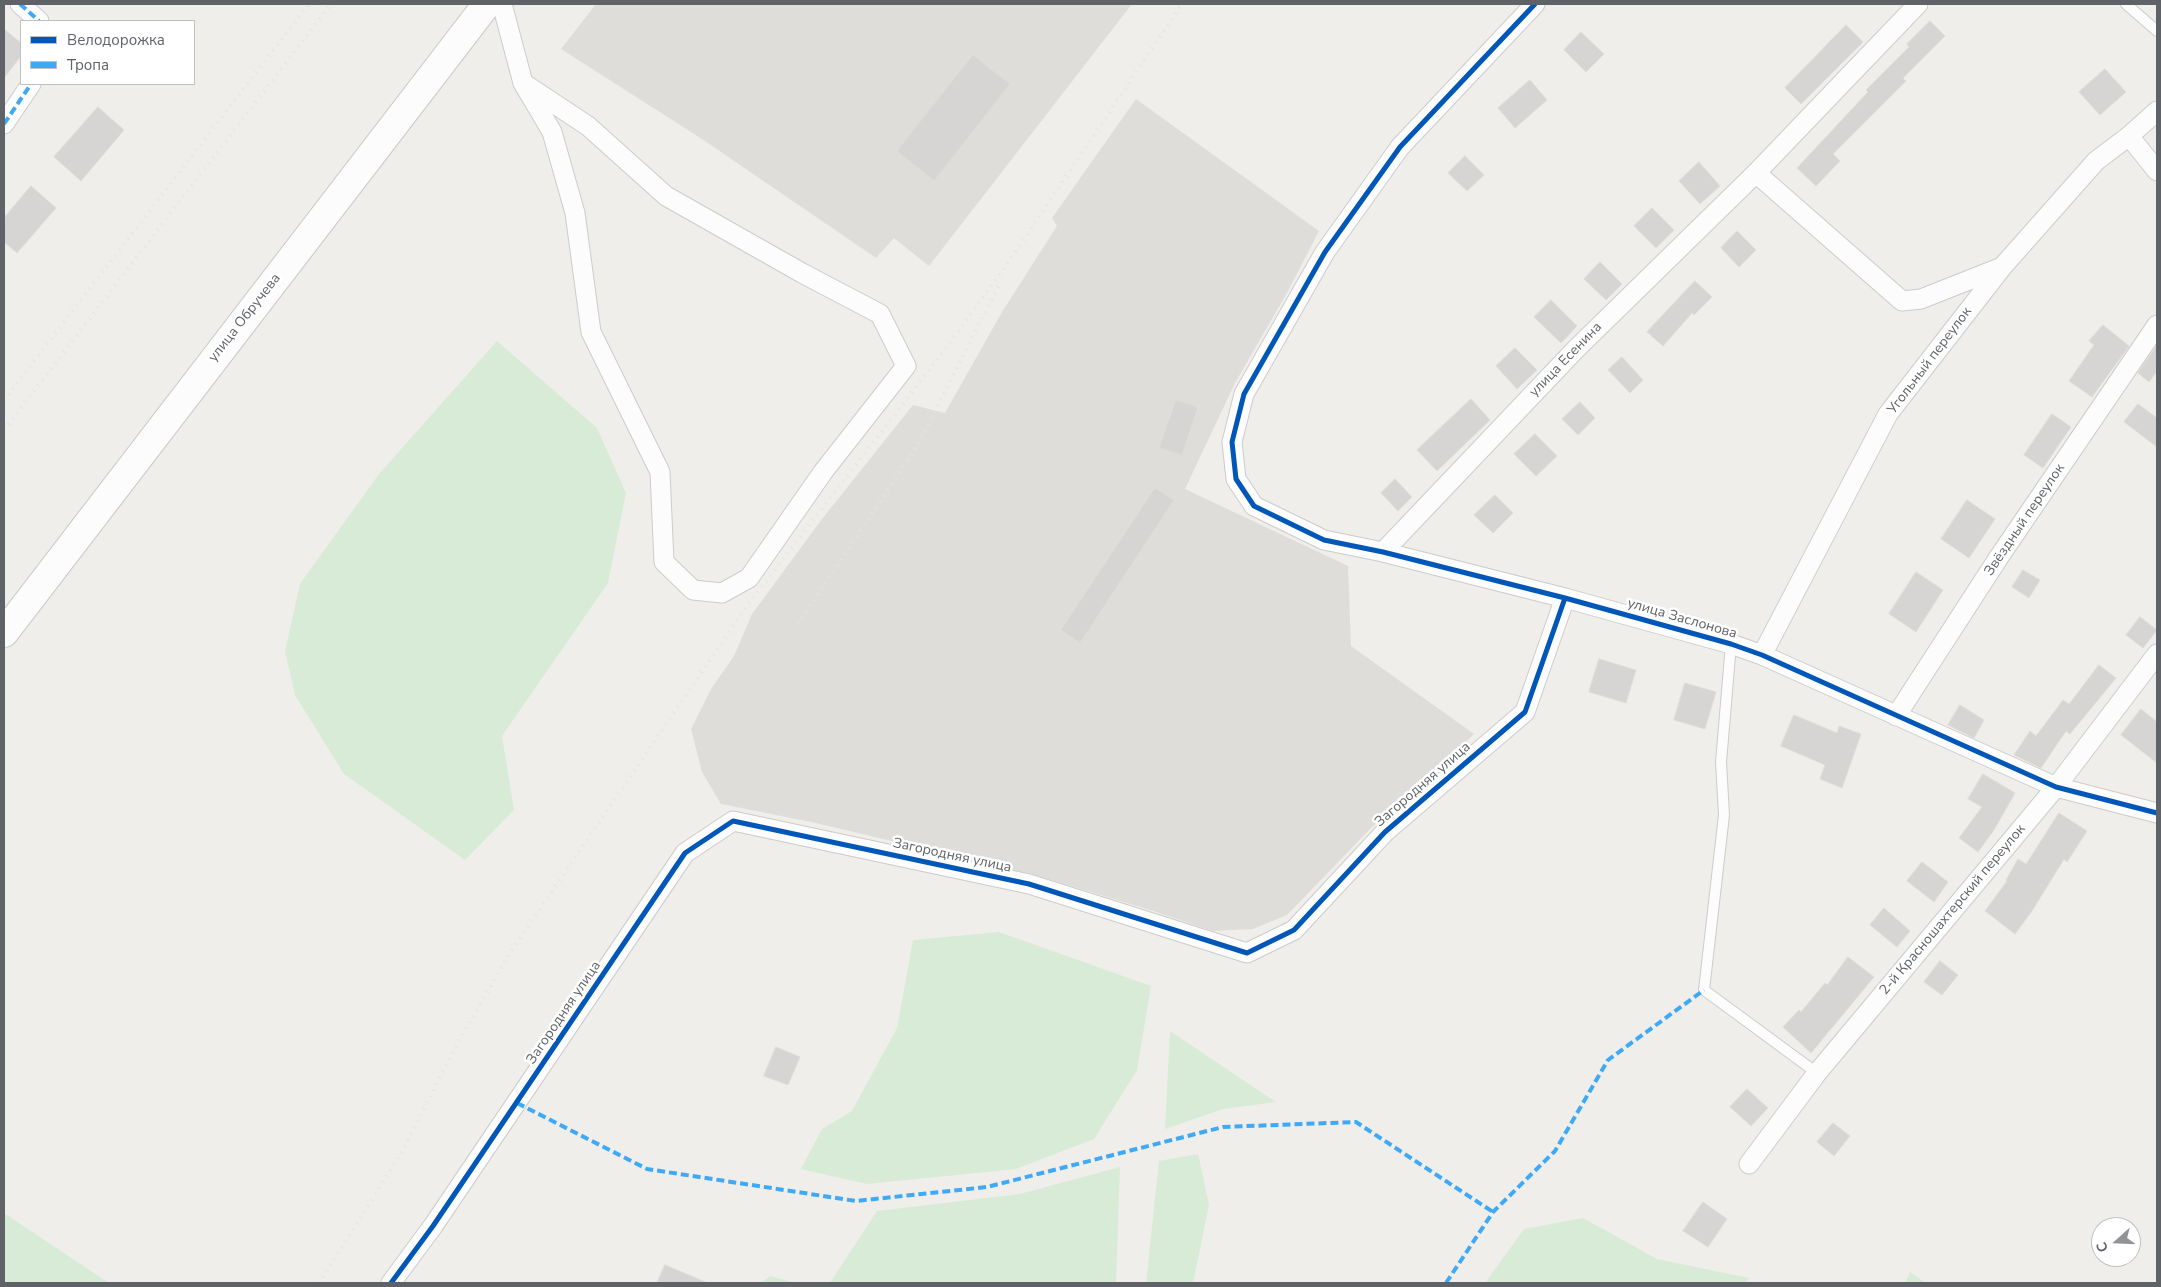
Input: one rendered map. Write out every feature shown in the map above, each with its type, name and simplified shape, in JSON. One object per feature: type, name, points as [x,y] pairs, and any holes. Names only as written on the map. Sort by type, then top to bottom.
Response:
[{"type":"street","points":[[20,4],[38,20]]},
{"type":"street","name":"улица Обручева","points":[[4,633],[487,4]]},
{"type":"street","points":[[502,4],[523,82],[552,132],[575,213],[591,332],[660,472],[664,562],[693,590],[722,593],[749,578],[823,472],[906,366],[880,314],[802,273],[666,196],[588,126],[523,82]]},
{"type":"street","name":"улица Заслонова","points":[[1535,4],[1400,147],[1325,252],[1244,394],[1232,442],[1236,479],[1254,506],[1324,540],[1383,552],[1565,598],[1731,644],[1762,655],[2056,787],[2157,813]]},
{"type":"street","points":[[1918,4],[1756,173],[1902,302],[1921,298],[2003,266]]},
{"type":"street","points":[[4,124],[30,85]]},
{"type":"street","name":"Угольный переулок","points":[[1762,655],[1888,414],[2003,266],[2096,161],[2129,136],[2157,111]]},
{"type":"street","points":[[2129,136],[2157,171]]},
{"type":"street","name":"улица Есенина","points":[[1383,552],[1575,350],[1756,173]]},
{"type":"street","name":"Звёздный переулок","points":[[1896,716],[1999,557],[2157,325]]},
{"type":"street","name":"Загородняя улица","points":[[391,1283],[433,1226],[685,853],[733,821],[1029,884],[1247,953],[1294,930],[1385,832],[1525,712],[1565,598]]},
{"type":"street","name":"2-й Красношахтерский переулок","points":[[1749,1164],[1817,1074],[2056,787],[2157,654]]},
{"type":"lane","points":[[2126,4],[2157,31]]},
{"type":"lane","points":[[1731,644],[1722,762],[1724,815],[1704,990],[1817,1074]]},
{"type":"shaded area","points":[[596,4],[1132,4],[929,266],[894,238],[876,258],[702,139],[561,49]]},
{"type":"shaded area","points":[[1136,99],[1319,231],[1288,291],[1235,383],[1185,489],[1348,566],[1351,646],[1474,734],[1425,781],[1372,827],[1287,915],[1253,929],[1213,931],[1038,876],[816,823],[721,804],[702,772],[691,729],[711,689],[734,656],[752,614],[822,519],[913,405],[945,413],[1002,312],[1057,226],[1052,218]]},
{"type":"green space","points":[[497,341],[597,428],[626,493],[608,583],[502,736],[514,810],[465,860],[344,774],[295,695],[285,651],[300,584],[379,474]]},
{"type":"green space","points":[[999,932],[1151,986],[1137,1070],[1094,1139],[1016,1169],[867,1184],[801,1169],[822,1129],[852,1111],[897,1028],[913,940]]},
{"type":"green space","points":[[1170,1031],[1276,1102],[1223,1109],[1165,1129]]},
{"type":"green space","points":[[1198,1154],[1209,1205],[1193,1283],[1146,1283],[1159,1161]]},
{"type":"green space","points":[[1120,1167],[1116,1283],[830,1283],[877,1211],[1020,1194]]},
{"type":"green space","points":[[4,1213],[109,1283],[4,1283]]},
{"type":"green space","points":[[1583,1218],[1657,1259],[1749,1278],[1746,1283],[1485,1283],[1524,1229]]},
{"type":"green space","points":[[1910,1272],[1926,1283],[1905,1283]]},
{"type":"green space","points":[[770,1276],[796,1283],[761,1283]]},
{"type":"building","points":[[1930,21],[1945,36],[1903,78],[1906,81],[1833,154],[1840,161],[1816,186],[1797,168],[1868,92],[1866,90],[1909,47],[1907,44]]},
{"type":"building","points":[[1846,25],[1863,42],[1801,104],[1785,88]]},
{"type":"building","points":[[4,29],[20,42],[20,57],[4,78]]},
{"type":"building","points":[[1581,32],[1604,54],[1586,72],[1564,50]]},
{"type":"building","points":[[973,55],[1010,84],[934,181],[897,151]]},
{"type":"building","points":[[2105,69],[2126,92],[2100,115],[2079,92]]},
{"type":"building","points":[[1530,80],[1547,100],[1515,128],[1498,108]]},
{"type":"building","points":[[98,107],[124,130],[81,181],[54,157]]},
{"type":"building","points":[[1465,156],[1484,175],[1467,191],[1448,173]]},
{"type":"building","points":[[1699,162],[1720,186],[1700,204],[1679,181]]},
{"type":"building","points":[[31,186],[56,208],[17,253],[4,242],[4,218]]},
{"type":"building","points":[[1652,208],[1674,230],[1656,248],[1634,226]]},
{"type":"building","points":[[1737,231],[1756,250],[1739,267],[1721,248]]},
{"type":"building","points":[[1600,262],[1622,284],[1606,300],[1584,279]]},
{"type":"building","points":[[1695,281],[1712,297],[1694,315],[1692,313],[1663,346],[1647,332]]},
{"type":"building","points":[[1551,300],[1577,326],[1561,343],[1534,317]]},
{"type":"building","points":[[2103,325],[2129,346],[2092,397],[2069,381],[2094,345],[2089,341]]},
{"type":"building","points":[[2157,345],[2157,371],[2149,382],[2138,373]]},
{"type":"building","points":[[1515,348],[1537,370],[1517,389],[1496,366]]},
{"type":"building","points":[[1622,357],[1643,380],[1630,393],[1608,370]]},
{"type":"building","points":[[1471,399],[1490,420],[1437,471],[1417,450]]},
{"type":"building","points":[[1176,400],[1198,407],[1182,455],[1159,448]]},
{"type":"building","points":[[1580,402],[1595,418],[1578,435],[1562,419]]},
{"type":"building","points":[[2138,404],[2157,418],[2157,447],[2124,422]]},
{"type":"building","points":[[2052,414],[2071,427],[2043,468],[2024,455]]},
{"type":"building","points":[[1535,434],[1557,456],[1536,476],[1514,454]]},
{"type":"building","points":[[1395,479],[1412,497],[1398,511],[1381,493]]},
{"type":"building","points":[[1155,488],[1174,500],[1080,643],[1061,630]]},
{"type":"building","points":[[1495,495],[1513,513],[1493,533],[1474,515]]},
{"type":"building","points":[[1967,500],[1995,519],[1969,558],[1941,539]]},
{"type":"building","points":[[2023,570],[2040,580],[2029,598],[2012,587]]},
{"type":"building","points":[[1916,572],[1943,590],[1916,632],[1889,614]]},
{"type":"building","points":[[2140,617],[2157,630],[2143,648],[2126,635]]},
{"type":"building","points":[[1599,659],[1636,670],[1626,703],[1589,692]]},
{"type":"building","points":[[2099,665],[2116,678],[2070,734],[2066,731],[2041,768],[2014,755],[2030,731],[2036,736],[2063,700],[2069,704]]},
{"type":"building","points":[[1685,683],[1716,692],[1705,729],[1674,720]]},
{"type":"building","points":[[1960,705],[1984,720],[1974,738],[1948,725]]},
{"type":"building","points":[[2141,709],[2157,722],[2157,763],[2121,735]]},
{"type":"building","points":[[1794,715],[1837,733],[1839,726],[1861,734],[1842,788],[1820,779],[1825,765],[1781,746]]},
{"type":"building","points":[[1983,774],[2015,793],[1994,830],[1978,852],[1959,838],[1982,807],[1968,799]]},
{"type":"building","points":[[2059,813],[2087,831],[2067,862],[2064,859],[2032,911],[2015,934],[1985,911],[2007,881],[2018,859],[2026,864]]},
{"type":"building","points":[[1922,862],[1948,882],[1934,902],[1907,881]]},
{"type":"building","points":[[1884,908],[1910,931],[1897,947],[1870,925]]},
{"type":"building","points":[[1848,957],[1874,977],[1811,1053],[1783,1027],[1799,1010],[1801,1012],[1825,983],[1827,985]]},
{"type":"building","points":[[1940,961],[1958,975],[1942,995],[1924,982]]},
{"type":"building","points":[[776,1047],[800,1057],[788,1085],[764,1076]]},
{"type":"building","points":[[1747,1089],[1768,1108],[1751,1126],[1730,1107]]},
{"type":"building","points":[[1833,1123],[1850,1136],[1834,1156],[1817,1142]]},
{"type":"building","points":[[1703,1202],[1727,1219],[1708,1247],[1683,1231]]},
{"type":"building","points":[[665,1265],[708,1283],[657,1283]]},
{"type":"railway","points":[[4,400],[309,4]]},
{"type":"railway","points":[[4,430],[331,4]]},
{"type":"railway","points":[[319,1283],[400,1155],[462,1035],[514,947],[746,607],[947,347],[1014,254],[1182,4]]},
{"type":"railway","points":[[798,624],[916,448],[1000,283]]},
{"type":"marked path","points":[[20,4],[38,20]]},
{"type":"marked path","points":[[4,124],[30,85]]},
{"type":"marked path","points":[[1446,1283],[1493,1212],[1555,1151],[1608,1060],[1704,990]]},
{"type":"marked path","points":[[517,1103],[647,1169],[856,1201],[987,1187],[1223,1127],[1356,1122],[1493,1212]]},
{"type":"cycle path","points":[[1535,4],[1400,147],[1325,252],[1244,394],[1232,442],[1236,479],[1254,506],[1324,540],[1383,552],[1565,598],[1731,644],[1762,655],[2056,787],[2157,813]]},
{"type":"cycle path","points":[[391,1283],[433,1226],[685,853],[733,821],[1029,884],[1247,953],[1294,930],[1385,832],[1525,712],[1565,598]]}]
